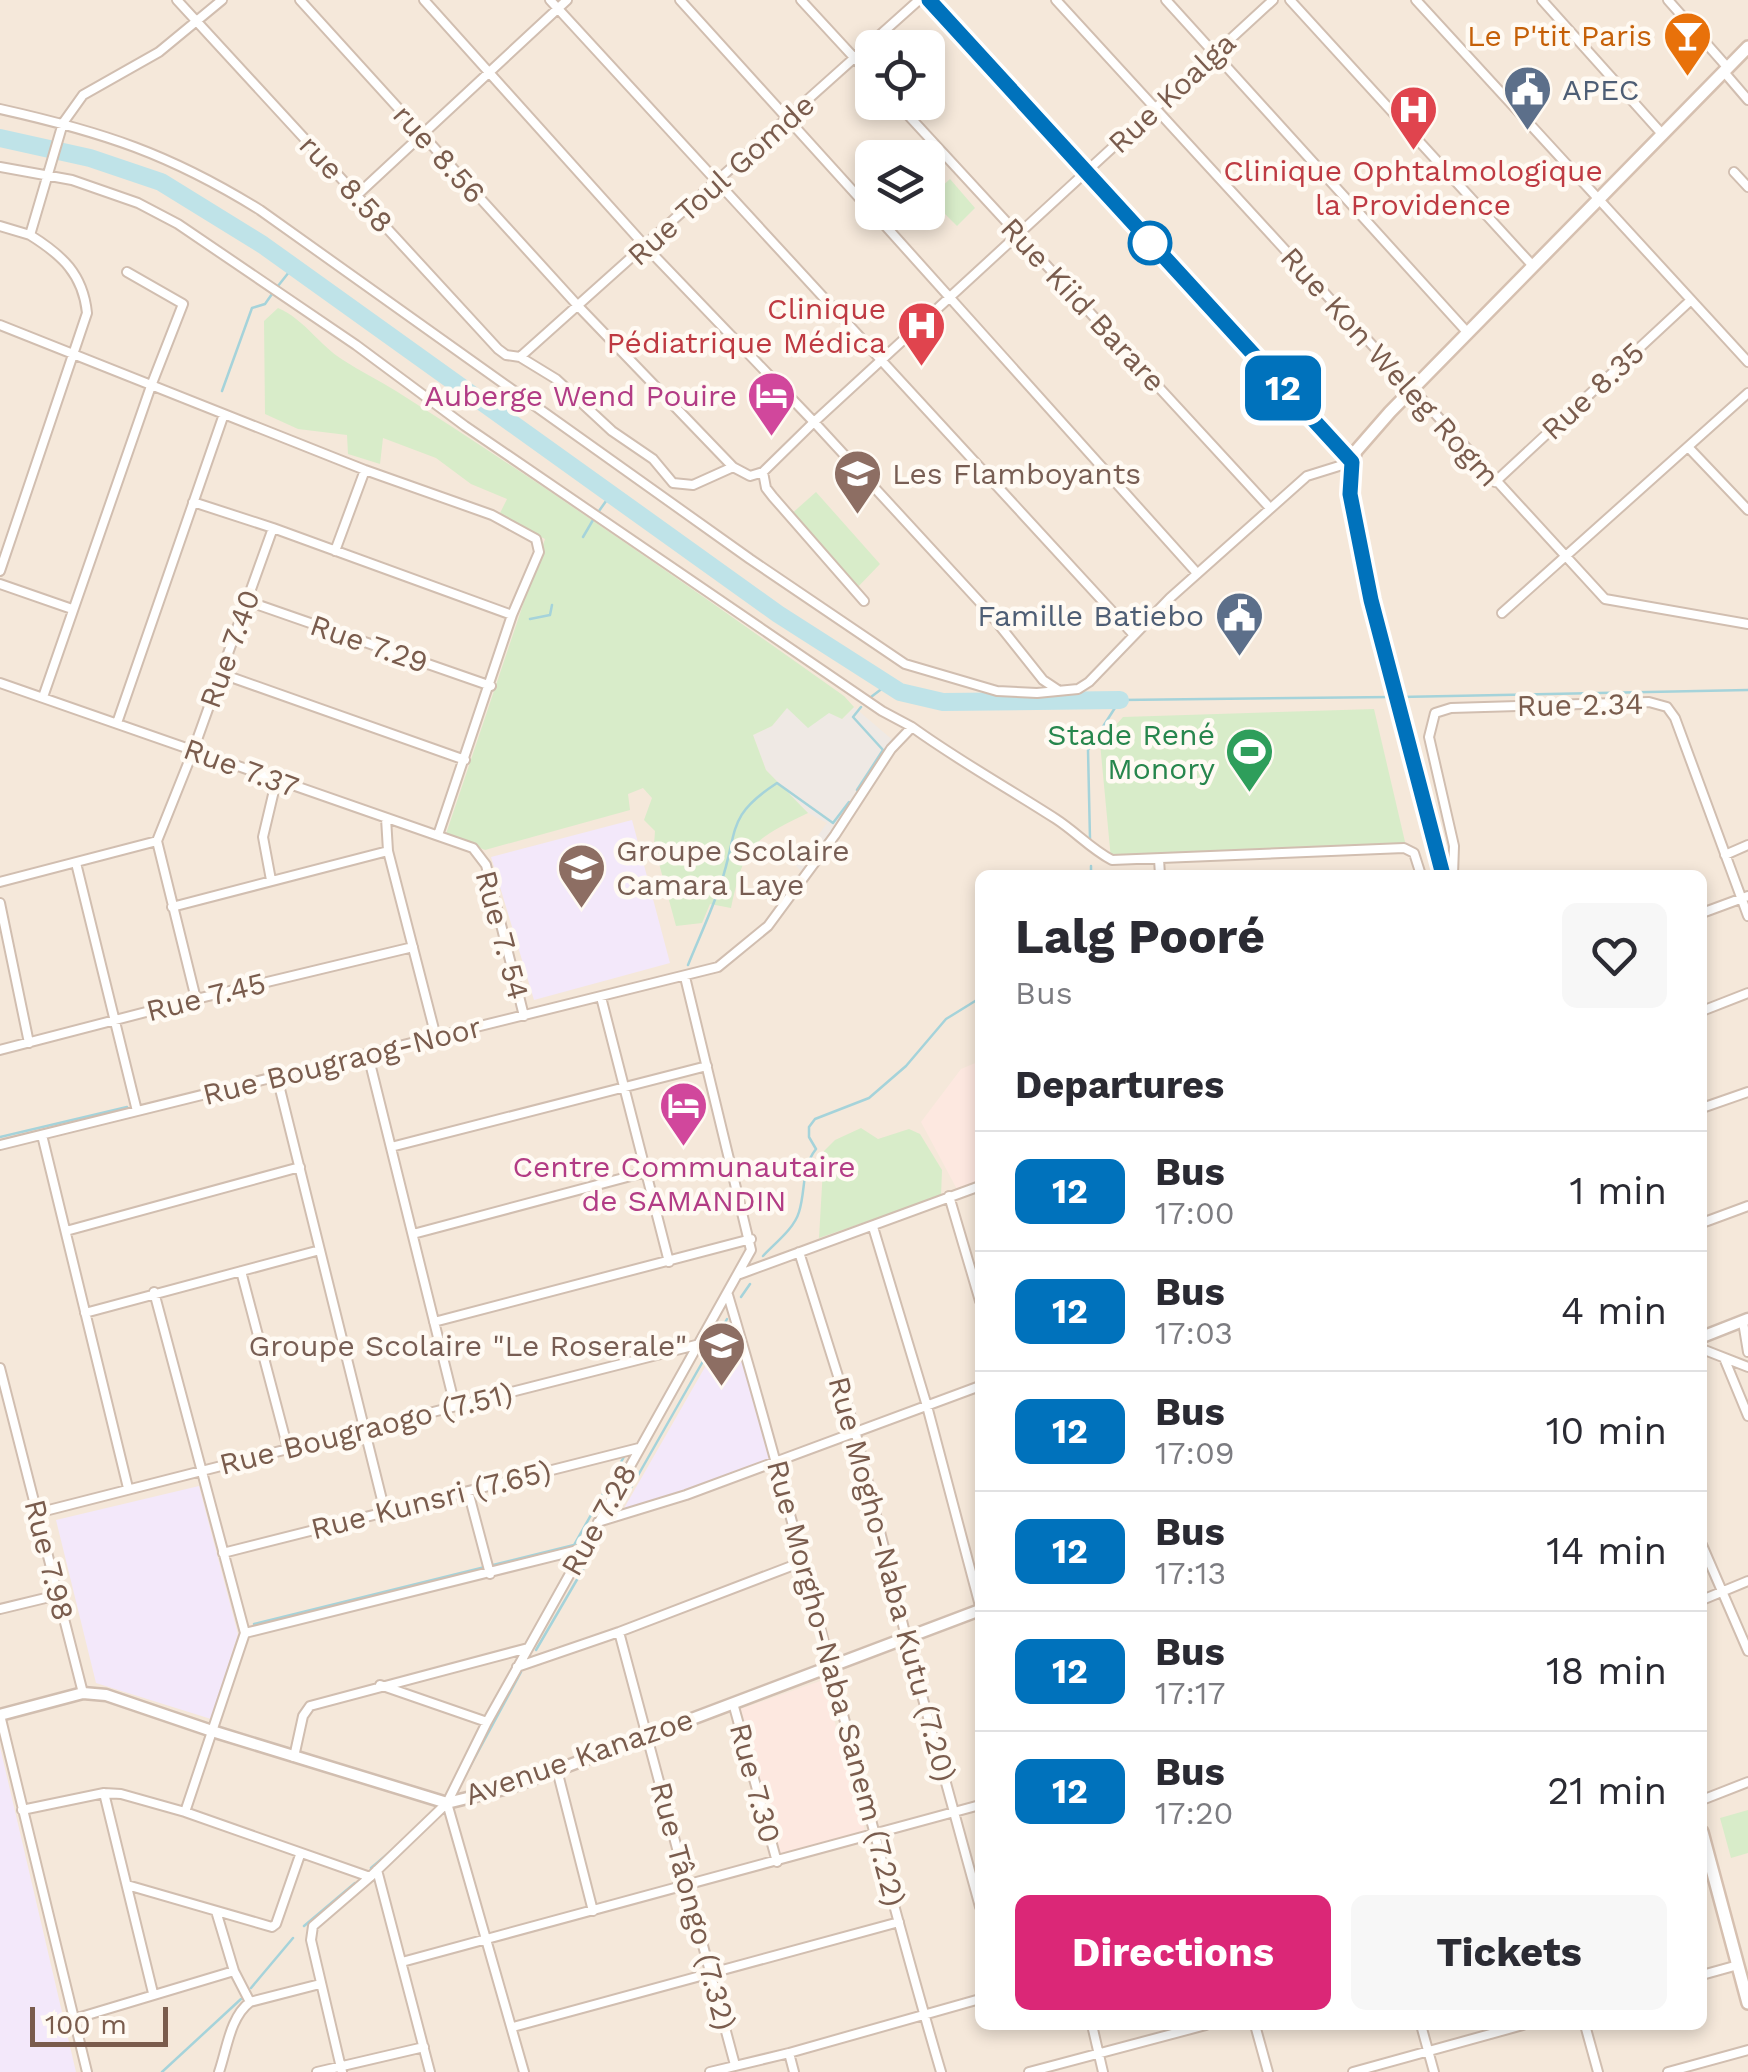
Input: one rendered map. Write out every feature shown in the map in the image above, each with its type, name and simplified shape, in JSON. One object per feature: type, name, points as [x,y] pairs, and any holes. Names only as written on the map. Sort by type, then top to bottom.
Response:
[{"type":"main road","points":[[1442,870],[1398,710],[1352,507],[1352,462],[1361,443],[1412,389],[1748,47]]},
{"type":"main road","points":[[1707,1850],[1748,2003]]},
{"type":"street","name":"rue 8.58","points":[[178,0],[498,350],[520,356],[556,379],[612,431],[653,459],[672,483],[693,486],[733,467]]},
{"type":"street","points":[[30,235],[63,123],[83,95],[159,52],[222,0]]},
{"type":"street","name":"rue 8.56","points":[[300,0],[579,307],[733,467]]},
{"type":"street","points":[[424,0],[646,247],[988,611],[1043,680],[1058,690]]},
{"type":"street","points":[[550,0],[1133,634]]},
{"type":"street","points":[[356,196],[566,0]]},
{"type":"street","points":[[680,0],[855,193]]},
{"type":"street","points":[[802,0],[855,58]]},
{"type":"street","name":"Rue Toul Gomde","points":[[886,30],[920,0]]},
{"type":"street","points":[[0,108],[105,134],[160,154],[208,178],[260,210],[750,559],[905,664],[997,691],[1078,688],[1090,682],[1196,572],[1306,476],[1352,462],[929,0]]},
{"type":"street","name":"Rue Kon Weleg Rogm","points":[[1056,0],[1604,599],[1748,624]]},
{"type":"street","points":[[1166,0],[1467,332]]},
{"type":"street","name":"Rue Koalga","points":[[763,472],[1273,0]]},
{"type":"street","points":[[1290,0],[1533,266]]},
{"type":"street","points":[[1416,0],[1748,362]]},
{"type":"street","points":[[1542,0],[1663,135]]},
{"type":"street","points":[[1668,0],[1748,100]]},
{"type":"street","name":"Rue Toul Gomde","points":[[520,356],[855,58]]},
{"type":"street","name":"Rue Kiid Barare","points":[[913,120],[1270,508]]},
{"type":"street","points":[[0,167],[72,180],[138,203],[178,224],[882,711],[1056,819],[1112,860],[1404,848],[1414,852],[1419,870]]},
{"type":"street","points":[[1734,172],[1748,187]]},
{"type":"street","points":[[0,226],[30,235],[59,253],[77,274],[87,313],[0,571]]},
{"type":"street","points":[[890,230],[1196,572]]},
{"type":"street","points":[[42,696],[151,386],[184,304],[126,272]]},
{"type":"street","name":"Rue 8.35","points":[[1495,482],[1691,300]]},
{"type":"street","points":[[0,326],[365,470],[492,515],[536,538],[539,552],[512,615],[438,836]]},
{"type":"street","points":[[1502,613],[1748,393]]},
{"type":"street","points":[[117,723],[224,414]]},
{"type":"street","points":[[1689,448],[1748,510]]},
{"type":"street","points":[[733,467],[750,476],[763,472],[766,488],[773,497],[864,601]]},
{"type":"street","points":[[334,551],[365,470]]},
{"type":"street","points":[[192,502],[512,615]]},
{"type":"street","name":"Rue 7.40","points":[[157,841],[273,528]]},
{"type":"street","points":[[0,584],[72,609]]},
{"type":"street","name":"Rue 7.29","points":[[247,601],[491,686]]},
{"type":"street","points":[[222,674],[465,760]]},
{"type":"street","name":"Rue 7.37","points":[[0,684],[473,848],[480,854]]},
{"type":"street","name":"Rue 2.34","points":[[1453,870],[1454,846],[1429,737],[1435,712],[1451,708],[1648,702],[1668,708],[1675,718],[1745,897],[1748,916]]},
{"type":"street","name":"Rue Bougraog-Noor","points":[[0,1146],[718,967],[768,926],[892,748],[912,727]]},
{"type":"street","points":[[271,880],[263,837],[276,782]]},
{"type":"street","points":[[386,818],[388,852],[436,1037]]},
{"type":"street","points":[[0,882],[157,841],[196,998]]},
{"type":"street","points":[[1726,855],[1748,845]]},
{"type":"street","points":[[172,906],[388,852]]},
{"type":"street","name":"Rue 7. 54","points":[[480,854],[524,1016]]},
{"type":"street","points":[[1159,859],[1160,870]]},
{"type":"street","points":[[76,862],[137,1112]]},
{"type":"street","points":[[1707,911],[1745,897]]},
{"type":"street","points":[[0,902],[29,1043]]},
{"type":"street","name":"Rue 7.45","points":[[0,1050],[196,998],[413,947]]},
{"type":"street","points":[[0,969],[12,968]]},
{"type":"street","points":[[434,1322],[752,1239],[684,977]]},
{"type":"street","points":[[1707,1008],[1748,993]]},
{"type":"street","points":[[601,997],[669,1262]]},
{"type":"street","points":[[368,1055],[455,1406]]},
{"type":"street","points":[[391,1147],[708,1066]]},
{"type":"street","points":[[278,1077],[386,1512]]},
{"type":"street","points":[[1707,1106],[1748,1092]]},
{"type":"street","points":[[42,1135],[128,1488]]},
{"type":"street","points":[[66,1230],[300,1167]]},
{"type":"street","points":[[412,1234],[646,1172]]},
{"type":"street","points":[[740,1274],[975,1188]]},
{"type":"street","points":[[949,1196],[975,1285]]},
{"type":"street","points":[[1707,1221],[1748,1206]]},
{"type":"street","points":[[873,1228],[927,1406],[975,1589]]},
{"type":"street","name":"Rue 7.28","points":[[447,1803],[486,1722],[696,1345],[740,1274],[752,1250],[752,1239]]},
{"type":"street","points":[[85,1312],[320,1250]]},
{"type":"street","name":"Rue Mogho-Naba Kutu (7.20)","points":[[799,1252],[855,1430],[906,1637],[975,1888]]},
{"type":"street","points":[[241,1270],[288,1449]]},
{"type":"street","points":[[154,1292],[245,1633],[185,1812]]},
{"type":"street","name":"Rue Morgho-Naba Sanem (7.22)","points":[[728,1295],[778,1461],[941,2072]]},
{"type":"street","points":[[1707,1335],[1745,1320],[1748,1352]]},
{"type":"street","name":"Rue Bougraogo (7.51)","points":[[37,1513],[696,1345]]},
{"type":"street","points":[[1707,1351],[1748,1367]]},
{"type":"street","points":[[1724,1358],[1748,1416]]},
{"type":"street","name":"Rue 7.98","points":[[0,1368],[82,1692]]},
{"type":"street","points":[[598,1522],[646,1509],[975,1388]]},
{"type":"street","name":"Rue Kunsri (7.65)","points":[[224,1553],[638,1448]]},
{"type":"street","points":[[468,1491],[490,1574]]},
{"type":"street","points":[[245,1633],[582,1550]]},
{"type":"street","points":[[1707,1557],[1748,1651]]},
{"type":"street","points":[[517,1667],[802,1562]]},
{"type":"street","points":[[1707,1598],[1748,1580]]},
{"type":"street","points":[[0,1609],[58,1595]]},
{"type":"street","name":"Avenue Kanazoe","points":[[0,1715],[82,1692],[106,1695],[212,1732],[447,1803],[508,1788],[975,1610]]},
{"type":"street","name":"Rue Tâongo (7.32)","points":[[620,1632],[735,2065]]},
{"type":"street","points":[[294,1757],[302,1716],[310,1706],[528,1648]]},
{"type":"street","points":[[380,1686],[486,1722]]},
{"type":"street","name":"Rue 7.30","points":[[733,1704],[777,1862]]},
{"type":"street","points":[[0,1715],[87,2072]]},
{"type":"street","points":[[557,1770],[593,1911]]},
{"type":"street","points":[[1707,1798],[1748,1782]]},
{"type":"street","points":[[22,1810],[104,1793],[133,1796],[300,1855],[374,1874]]},
{"type":"street","points":[[104,1793],[153,1994]]},
{"type":"street","points":[[341,2069],[311,1930],[447,1803],[524,2072]]},
{"type":"street","points":[[402,1962],[975,1807]]},
{"type":"street","points":[[126,1885],[275,1926],[300,1855]]},
{"type":"street","points":[[374,1874],[430,2072]]},
{"type":"street","points":[[1707,1888],[1717,1885]]},
{"type":"street","points":[[216,1911],[234,1971],[250,2002]]},
{"type":"street","points":[[513,2026],[898,1922]]},
{"type":"street","points":[[1707,1974],[1738,1965]]},
{"type":"street","points":[[74,2019],[234,1971]]},
{"type":"street","points":[[220,2072],[236,2016],[250,2002],[320,1984]]},
{"type":"street","points":[[710,2072],[975,2000]]},
{"type":"street","points":[[1093,2030],[1104,2072]]},
{"type":"street","points":[[1030,2072],[1187,2030]]},
{"type":"street","points":[[1256,2030],[1268,2072]]},
{"type":"street","points":[[1422,2030],[1434,2072]]},
{"type":"street","points":[[1354,2072],[1504,2030]]},
{"type":"street","points":[[1586,2030],[1598,2072]]},
{"type":"street","points":[[318,2072],[424,2047]]},
{"type":"street","points":[[1668,2072],[1748,2050]]},
{"type":"street","points":[[789,2053],[794,2072]]},
{"type":"shaded area","points":[[0,0],[1748,0],[1748,2072],[0,2072]]},
{"type":"shaded area","points":[[854,707],[895,742],[802,872],[796,866],[827,823],[808,813],[766,770],[753,735],[772,726],[787,708],[829,712],[842,719]]},
{"type":"shaded area","name":"Groupe Scolaire Camara Laye","points":[[632,820],[670,963],[534,1000],[491,857]]},
{"type":"shaded area","points":[[975,1063],[975,1187],[959,1193],[921,1122],[961,1069]]},
{"type":"shaded area","name":"Groupe Scolaire \"Le Roserale\"","points":[[732,1320],[771,1459],[625,1512],[623,1510]]},
{"type":"shaded area","points":[[199,1486],[238,1634],[211,1719],[96,1683],[56,1520]]},
{"type":"shaded area","points":[[823,1680],[866,1834],[778,1860],[738,1710]]},
{"type":"shaded area","points":[[0,1747],[76,2072],[0,2072]]},
{"type":"green space","points":[[950,179],[975,208],[957,226],[945,214],[945,184]]},
{"type":"green space","points":[[278,308],[343,360],[566,502],[844,696],[854,707],[842,719],[829,713],[808,728],[787,708],[772,726],[753,735],[766,770],[808,813],[773,831],[753,847],[741,871],[731,908],[710,904],[702,923],[676,926],[654,845],[655,831],[644,820],[652,798],[643,788],[628,794],[630,810],[485,850],[446,834],[545,539],[499,515],[507,499],[471,484],[436,458],[383,438],[380,464],[348,454],[347,435],[298,429],[265,414],[264,321]]},
{"type":"green space","points":[[816,492],[880,564],[855,590],[789,516]]},
{"type":"green space","name":"Stade René Monory","points":[[1374,709],[1406,846],[1111,859],[1100,743],[1123,717]]},
{"type":"green space","points":[[861,1128],[878,1139],[909,1129],[920,1134],[942,1170],[941,1196],[819,1238],[824,1151],[835,1140]]},
{"type":"green space","points":[[1748,1810],[1748,1853],[1731,1858],[1720,1818]]},
{"type":"waterway","points":[[0,138],[90,158],[161,182],[263,245],[778,614],[900,692],[943,702],[1120,700]]},
{"type":"waterway","points":[[278,286],[293,267]]},
{"type":"waterway","points":[[222,391],[252,308],[265,304],[272,294]]},
{"type":"waterway","points":[[599,511],[611,494]]},
{"type":"waterway","points":[[583,537],[593,520]]},
{"type":"waterway","points":[[530,619],[550,615],[552,605]]},
{"type":"waterway","points":[[871,697],[888,684]]},
{"type":"waterway","points":[[1400,697],[1748,690]]},
{"type":"waterway","points":[[1090,839],[1088,750],[1120,700],[1392,697]]},
{"type":"waterway","points":[[857,790],[883,750],[853,717],[861,707]]},
{"type":"waterway","points":[[688,965],[721,883],[736,826],[749,806],[777,783],[833,823],[849,802]]},
{"type":"waterway","points":[[763,1256],[797,1218],[806,1171],[816,1149],[809,1137],[809,1127],[815,1119],[869,1098],[906,1066],[946,1019],[975,1001]]},
{"type":"waterway","points":[[0,1137],[127,1107]]},
{"type":"waterway","points":[[741,1297],[750,1284]]},
{"type":"waterway","points":[[620,1507],[727,1319]]},
{"type":"waterway","points":[[254,1624],[574,1545],[625,1455]]},
{"type":"waterway","points":[[536,1650],[589,1559]]},
{"type":"waterway","points":[[460,1785],[521,1672]]},
{"type":"waterway","points":[[371,1868],[397,1846]]},
{"type":"waterway","points":[[304,1926],[355,1883]]},
{"type":"waterway","points":[[251,1988],[293,1938]]},
{"type":"waterway","points":[[162,2072],[241,1999]]},
{"type":"bus line","name":"12","points":[[929,0],[1352,462],[1350,494],[1371,600],[1442,870]]},
{"type":"place","name":"Le P'tit Paris","points":[[1687,78]]},
{"type":"place","name":"APEC","points":[[1527,132]]},
{"type":"place","name":"Clinique Ophtalmologique la Providence","points":[[1413,152]]},
{"type":"place","name":"Clinique Pédiatrique Médica","points":[[921,368]]},
{"type":"place","name":"Auberge Wend Pouire","points":[[772,438]]},
{"type":"place","name":"Les Flamboyants","points":[[857,516]]},
{"type":"place","name":"Famille Batiebo","points":[[1239,658]]},
{"type":"place","name":"Stade René Monory","points":[[1250,794]]},
{"type":"place","name":"Groupe Scolaire Camara Laye","points":[[581,910]]},
{"type":"place","name":"Centre Communautaire de SAMANDIN","points":[[684,1148]]},
{"type":"place","name":"Groupe Scolaire \"Le Roserale\"","points":[[722,1388]]}]
